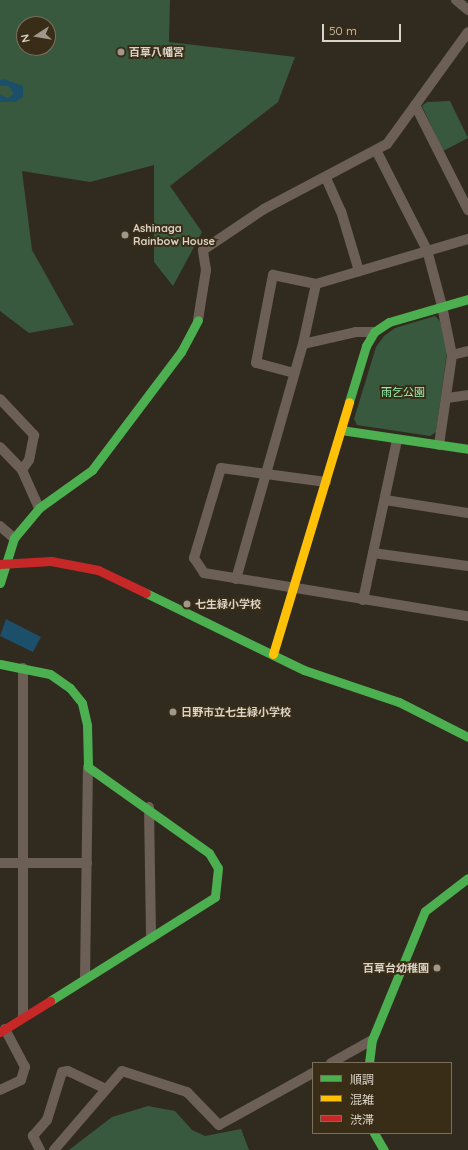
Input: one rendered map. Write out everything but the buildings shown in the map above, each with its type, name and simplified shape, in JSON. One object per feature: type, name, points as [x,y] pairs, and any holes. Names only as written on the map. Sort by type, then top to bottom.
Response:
[{"type":"street","points":[[456,0],[468,10]]},
{"type":"street","points":[[0,583],[3,564],[14,538],[39,508],[92,470],[181,352],[198,320],[206,270],[203,250],[264,209],[326,178],[387,144],[468,32]]},
{"type":"street","points":[[415,105],[468,210]]},
{"type":"street","points":[[376,150],[427,250],[442,306],[452,355],[447,398],[438,445]]},
{"type":"street","points":[[326,178],[341,210],[359,270]]},
{"type":"street","points":[[294,373],[256,363],[273,275],[316,284],[359,270],[468,239]]},
{"type":"street","points":[[236,579],[303,344],[316,284]]},
{"type":"street","points":[[273,654],[366,346],[374,332],[389,322],[468,299]]},
{"type":"street","points":[[303,344],[356,332],[374,332]]},
{"type":"street","points":[[452,355],[468,351]]},
{"type":"street","points":[[447,398],[468,395]]},
{"type":"street","points":[[0,399],[34,435],[29,460],[22,470]]},
{"type":"street","points":[[341,430],[397,440],[468,449]]},
{"type":"street","points":[[363,600],[397,440]]},
{"type":"street","points":[[0,447],[22,470],[39,508]]},
{"type":"street","points":[[326,482],[221,468],[194,558],[204,573],[468,616]]},
{"type":"street","points":[[385,500],[468,513]]},
{"type":"street","points":[[0,526],[14,538]]},
{"type":"street","points":[[373,553],[468,566]]},
{"type":"street","points":[[3,564],[51,561],[98,570],[304,670],[399,702],[468,737]]},
{"type":"street","points":[[0,664],[50,674],[70,688],[82,703],[88,767],[85,978]]},
{"type":"street","points":[[23,668],[24,1016]]},
{"type":"street","points":[[0,1090],[21,1080],[25,1067],[3,1031],[24,1016],[215,897],[219,883],[218,868],[209,853],[149,807],[88,767]]},
{"type":"street","points":[[149,807],[151,938]]},
{"type":"street","points":[[0,863],[87,863]]},
{"type":"street","points":[[369,1062],[372,1040],[425,911],[468,878]]},
{"type":"street","points":[[333,1062],[372,1040]]},
{"type":"street","points":[[40,1150],[32,1136],[47,1120],[62,1072],[68,1071],[106,1088]]},
{"type":"street","points":[[54,1150],[106,1088],[122,1072],[187,1092],[219,1125],[312,1074]]},
{"type":"street","points":[[375,1134],[383,1149]]},
{"type":"green space","points":[[0,0],[170,0],[169,42],[295,57],[278,102],[170,186],[202,232],[173,286],[154,262],[154,165],[90,182],[22,171],[32,250],[74,325],[29,333],[0,311]]},
{"type":"green space","points":[[450,101],[468,138],[443,151],[422,106],[427,102]]},
{"type":"green space","name":"雨乞公園","points":[[435,316],[440,321],[447,352],[436,432],[430,436],[357,425],[354,419],[376,347],[384,336],[395,328]]},
{"type":"green space","points":[[148,1106],[175,1111],[192,1130],[205,1136],[241,1129],[249,1150],[69,1150],[112,1117]]},
{"type":"water","points":[[4,79],[23,86],[23,97],[16,102],[0,102],[0,95],[8,98],[14,93],[8,86],[0,86],[0,80]]},
{"type":"water","points":[[6,619],[41,637],[33,652],[0,636]]},
{"type":"traffic: fast","points":[[349,402],[366,346],[374,332],[389,322],[468,299]]},
{"type":"traffic: fast","points":[[0,583],[14,538],[39,508],[92,470],[181,352],[198,320]]},
{"type":"traffic: fast","points":[[341,430],[468,449]]},
{"type":"traffic: fast","points":[[146,593],[304,670],[399,702],[468,737]]},
{"type":"traffic: fast","points":[[0,664],[50,674],[70,688],[82,703],[87,725],[88,767],[209,853],[218,868],[215,897],[50,1001]]},
{"type":"traffic: fast","points":[[369,1062],[372,1040],[425,911],[468,878]]},
{"type":"traffic: fast","points":[[375,1134],[384,1150]]},
{"type":"traffic: slow","points":[[273,654],[349,402]]},
{"type":"traffic: jam","points":[[0,564],[51,561],[98,570],[146,593]]},
{"type":"traffic: jam","points":[[0,1032],[50,1001]]},
{"type":"place","name":"百草八幡宮","points":[[121,52]]},
{"type":"place","name":"Ashinaga Rainbow House","points":[[125,235]]},
{"type":"place","name":"七生緑小学校","points":[[187,604]]},
{"type":"place","name":"日野市立七生緑小学校","points":[[173,712]]},
{"type":"place","name":"百草台幼稚園","points":[[437,968]]}]
